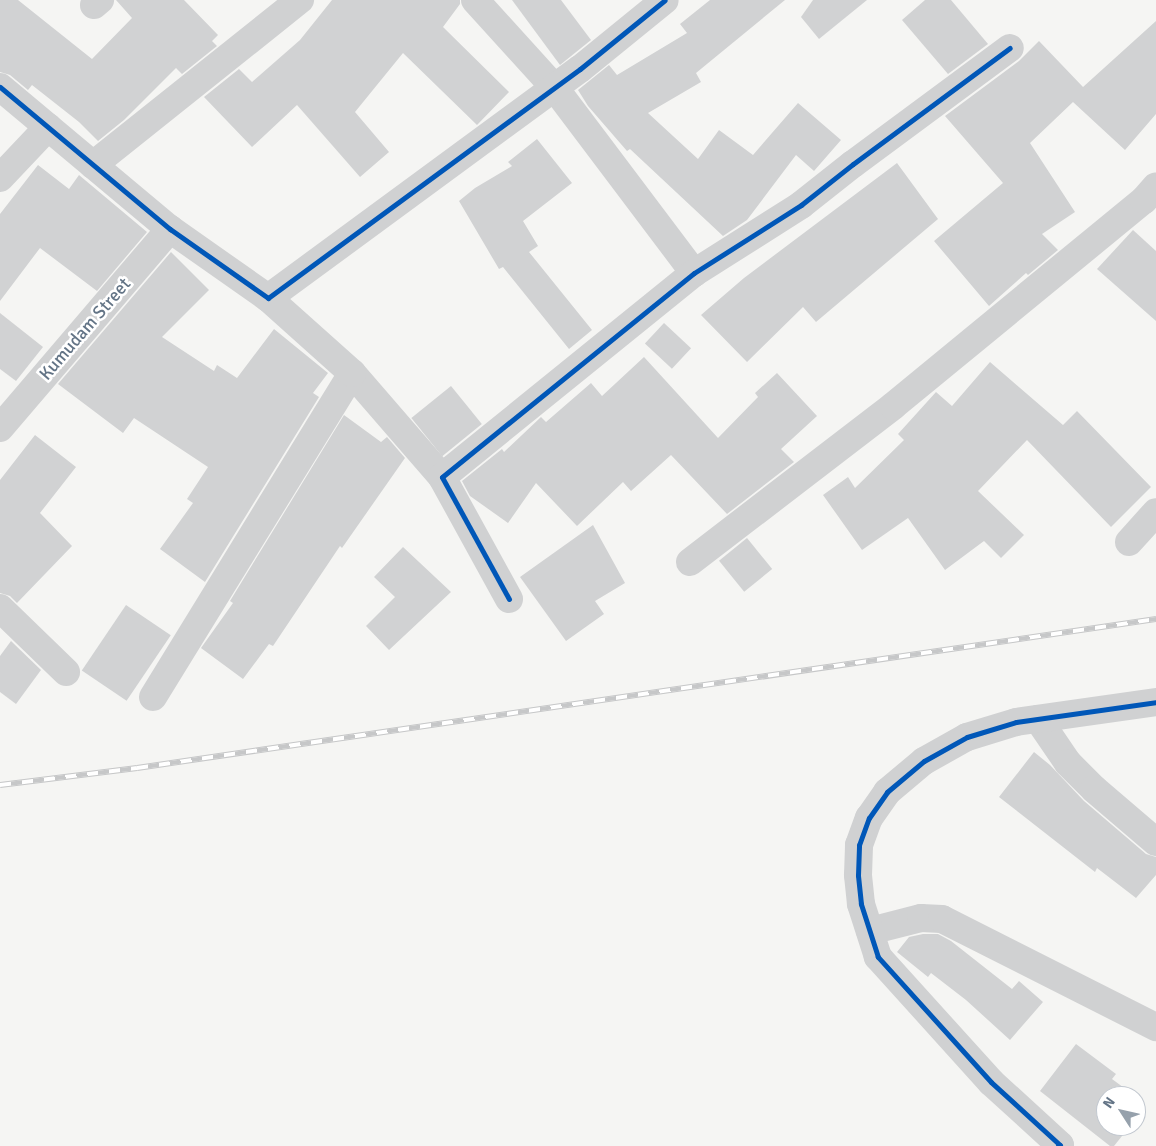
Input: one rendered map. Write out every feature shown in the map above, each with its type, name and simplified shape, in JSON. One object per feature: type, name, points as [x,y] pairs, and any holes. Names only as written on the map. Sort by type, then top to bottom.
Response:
[{"type":"street","points":[[93,165],[300,0]]},
{"type":"street","points":[[474,0],[554,87],[694,273]]},
{"type":"street","points":[[268,298],[580,69],[665,0]]},
{"type":"street","points":[[442,477],[694,273],[801,205],[1010,48]]},
{"type":"street","points":[[0,87],[170,229],[268,298],[352,373],[442,477],[509,599]]},
{"type":"street","points":[[0,178],[48,127]]},
{"type":"street","points":[[690,562],[893,406],[1144,200],[1156,186]]},
{"type":"street","name":"Kumudam Street","points":[[0,428],[170,229]]},
{"type":"street","points":[[153,697],[352,373]]},
{"type":"street","points":[[1130,542],[1156,512]]},
{"type":"street","points":[[0,608],[66,672]]},
{"type":"street","points":[[1060,1146],[991,1082],[878,958],[861,904],[858,875],[859,845],[869,818],[887,792],[924,761],[967,737],[1016,722],[1156,702]]},
{"type":"street","points":[[1038,719],[1068,763],[1094,789],[1156,842]]},
{"type":"street","points":[[870,931],[921,918],[942,919],[1156,1027]]},
{"type":"building","points":[[0,0],[18,0],[92,59],[132,18],[116,0],[184,0],[218,35],[212,41],[217,46],[182,74],[176,68],[124,120],[98,141],[79,122],[32,85],[28,90],[10,75],[0,72]]},
{"type":"building","points":[[332,0],[460,0],[460,4],[443,27],[509,92],[477,125],[403,53],[355,112],[389,152],[360,177],[297,105],[252,147],[204,97],[239,69],[252,82],[300,40]]},
{"type":"building","points":[[512,0],[561,0],[591,40],[560,65]]},
{"type":"building","points":[[710,0],[785,0],[696,73],[701,82],[648,113],[698,159],[719,130],[753,155],[798,103],[841,140],[814,171],[796,155],[747,220],[723,236],[630,149],[627,151],[588,106],[578,90],[609,65],[617,75],[687,33],[680,24]]},
{"type":"building","points":[[813,0],[867,0],[819,39],[801,17]]},
{"type":"building","points":[[925,0],[951,0],[988,44],[948,74],[902,20]]},
{"type":"building","points":[[1156,21],[1156,114],[1125,150],[1073,102],[1030,143],[1075,212],[1042,234],[1058,250],[1028,275],[1026,273],[989,306],[934,241],[1003,183],[945,116],[1019,61],[1039,41],[1083,87]]},
{"type":"building","points":[[537,139],[572,183],[523,221],[538,246],[529,252],[592,330],[569,349],[503,267],[499,269],[459,201],[475,188],[512,166],[508,162]]},
{"type":"building","points":[[897,163],[938,219],[816,322],[803,307],[747,362],[701,315],[744,278]]},
{"type":"building","points":[[38,165],[69,189],[79,175],[147,232],[97,291],[40,248],[0,301],[0,214]]},
{"type":"building","points":[[1133,230],[1156,251],[1156,321],[1097,269]]},
{"type":"building","points":[[171,252],[209,290],[162,337],[214,371],[217,365],[237,378],[274,329],[328,373],[313,393],[319,397],[205,582],[160,549],[193,503],[187,499],[208,467],[134,418],[123,433],[58,384]]},
{"type":"building","points":[[0,313],[43,347],[16,381],[0,369]]},
{"type":"building","points":[[664,323],[691,348],[672,369],[645,343]]},
{"type":"building","points":[[644,357],[718,438],[758,397],[755,393],[777,373],[817,416],[781,449],[794,462],[727,514],[671,455],[631,491],[623,482],[577,526],[536,483],[508,523],[470,496],[462,481],[502,449],[504,452],[541,417],[546,422],[591,383],[602,396]]},
{"type":"building","points":[[990,362],[1063,425],[1077,411],[1151,487],[1111,527],[1027,440],[978,491],[1024,535],[1001,558],[984,541],[945,570],[908,518],[862,550],[823,495],[848,477],[855,488],[904,440],[898,434],[936,392],[952,406]]},
{"type":"building","points":[[451,386],[482,424],[442,456],[411,418]]},
{"type":"building","points":[[344,415],[381,442],[387,437],[405,458],[342,548],[340,546],[273,646],[269,644],[243,679],[201,648],[233,603],[230,601]]},
{"type":"building","points":[[35,435],[76,467],[40,513],[72,546],[17,603],[10,596],[0,593],[0,480]]},
{"type":"building","points":[[593,525],[625,583],[595,601],[604,614],[566,641],[520,577]]},
{"type":"building","points":[[747,538],[772,569],[744,592],[719,561]]},
{"type":"building","points":[[403,547],[451,592],[389,650],[366,626],[395,597],[374,577]]},
{"type":"building","points":[[126,605],[171,635],[127,701],[82,670]]},
{"type":"building","points":[[11,641],[41,670],[16,704],[0,692],[0,656]]},
{"type":"building","points":[[1034,752],[1050,765],[1084,801],[1146,854],[1156,857],[1156,875],[1136,898],[1097,868],[1095,872],[999,797]]},
{"type":"building","points":[[923,934],[938,934],[951,941],[1012,989],[1019,981],[1043,1002],[1010,1040],[966,1000],[931,973],[928,977],[897,952],[909,937]]},
{"type":"building","points":[[1076,1044],[1116,1074],[1112,1079],[1121,1086],[1096,1086],[1096,1135],[1040,1091]]},
{"type":"building","points":[[1097,1136],[1122,1136],[1114,1146],[1110,1146]]},
{"type":"railway","points":[[0,785],[137,768],[1156,619]]},
{"type":"cycle path","points":[[0,87],[170,229],[268,298],[580,69],[665,0]]},
{"type":"cycle path","points":[[509,599],[442,477],[694,273],[801,205],[853,164],[1010,48]]},
{"type":"cycle path","points":[[1058,1146],[1060,1145],[991,1082],[878,957],[861,904],[858,875],[859,845],[869,818],[887,792],[924,761],[967,737],[1016,722],[1156,702]]}]
